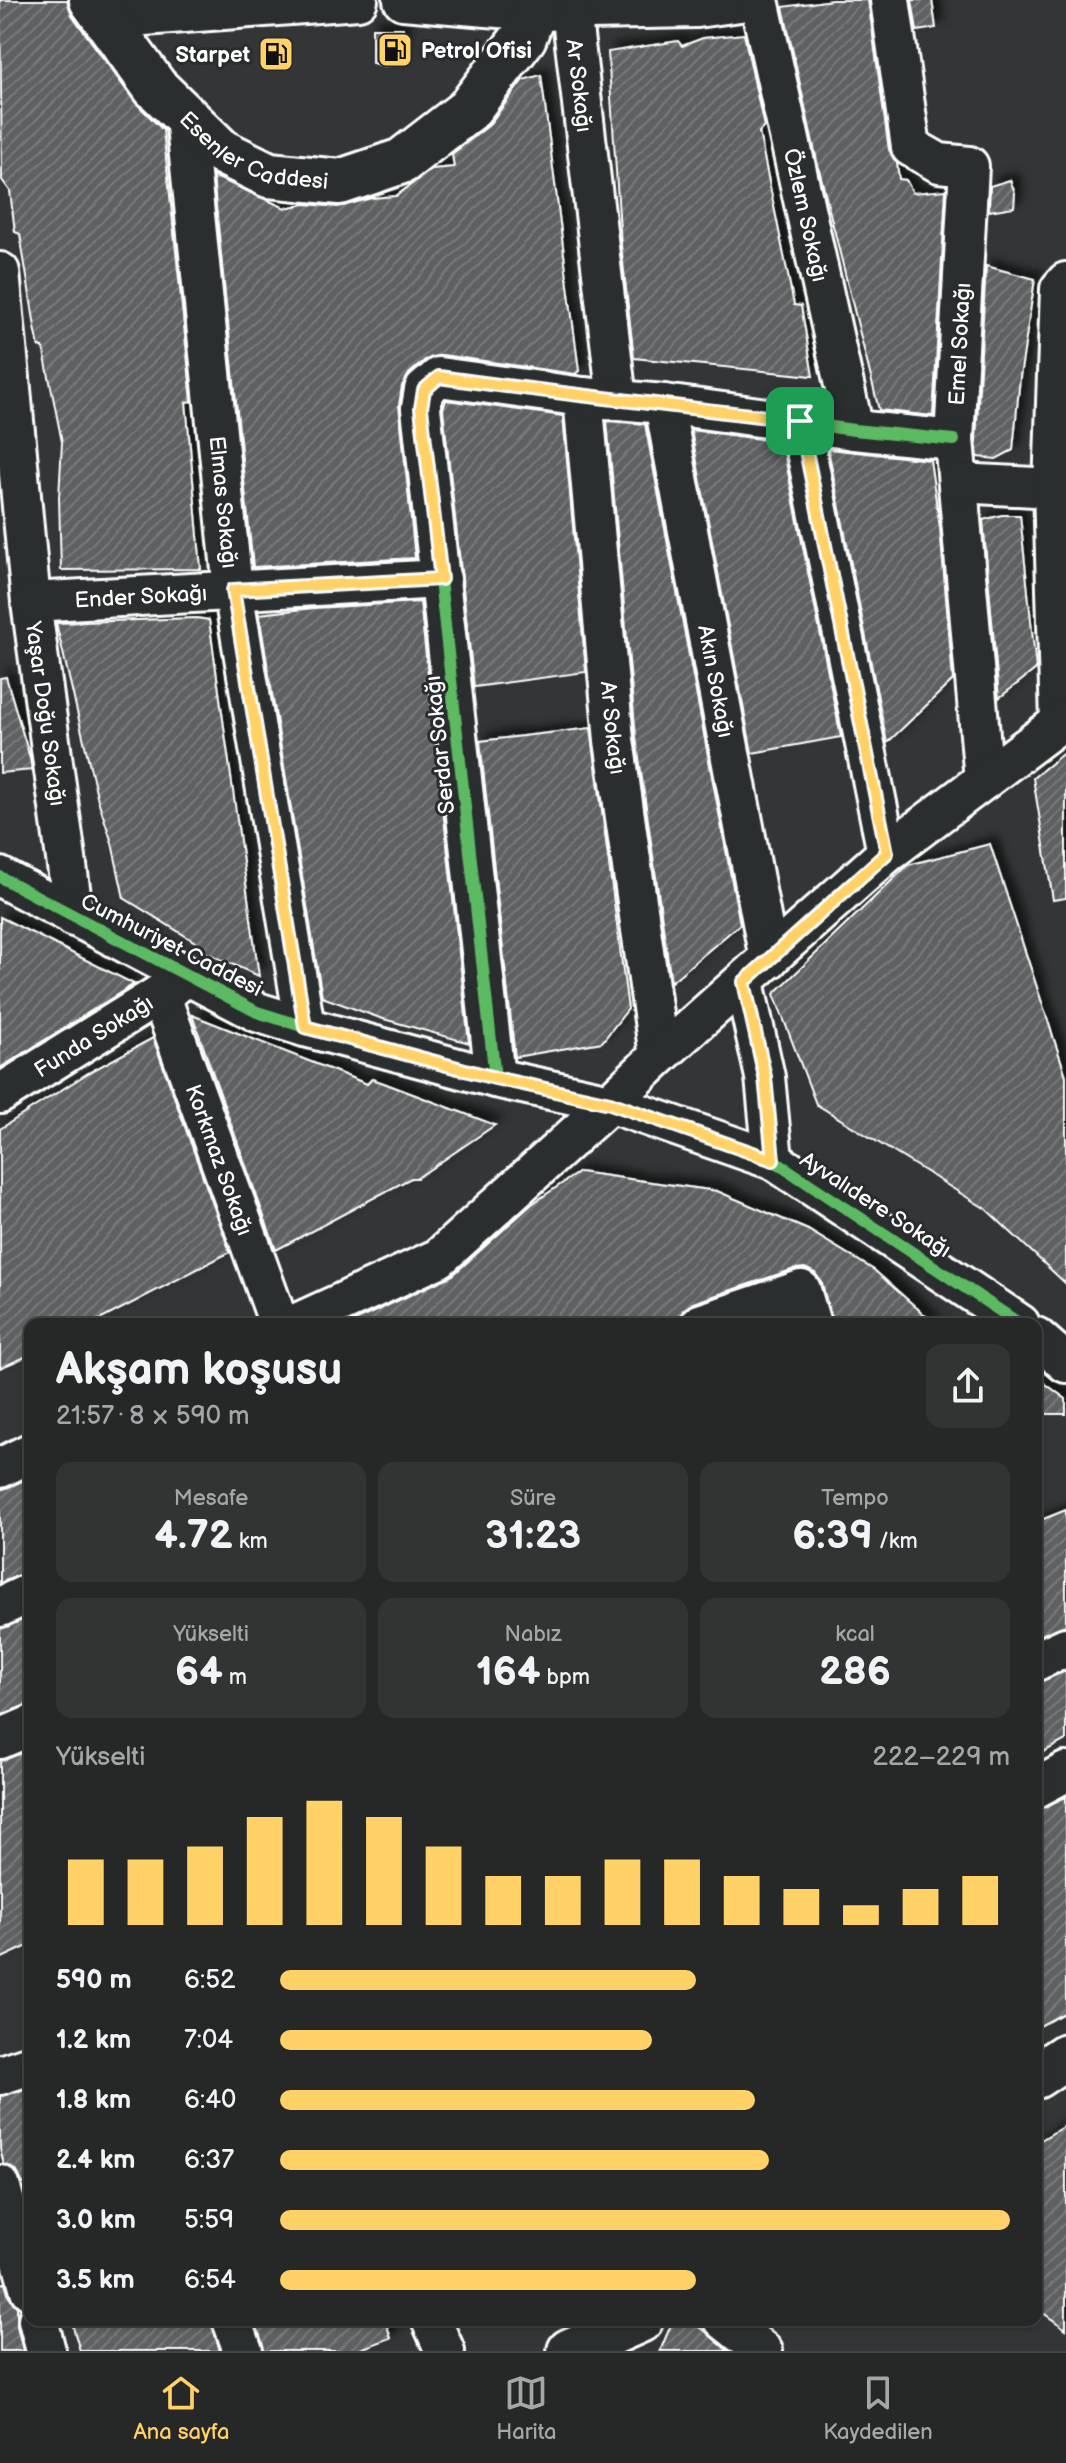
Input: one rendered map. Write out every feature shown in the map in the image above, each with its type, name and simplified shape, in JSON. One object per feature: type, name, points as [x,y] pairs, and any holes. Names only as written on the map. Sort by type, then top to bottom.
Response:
[{"type":"main road","name":"Esenler Caddesi","points":[[98,9],[155,87],[222,152],[269,175],[340,182],[402,161],[468,110],[548,7]]},
{"type":"main road","points":[[1042,2072],[1066,2056]]},
{"type":"main road","points":[[570,2351],[624,2329]]},
{"type":"street","points":[[98,9],[358,0]]},
{"type":"street","points":[[406,0],[548,7],[697,8],[756,0]]},
{"type":"street","name":"Özlem Sokağı","points":[[756,0],[854,430]]},
{"type":"street","name":"Emel Sokağı","points":[[890,0],[911,147],[939,163],[969,166],[954,440],[984,780]]},
{"type":"street","name":"Ar Sokağı","points":[[548,7],[600,398],[614,740],[659,1056]]},
{"type":"street","name":"Elmas Sokağı","points":[[185,116],[233,590],[305,1027]]},
{"type":"street","points":[[308,1318],[439,1258],[887,853],[1063,721],[1060,289],[1066,282]]},
{"type":"street","name":"Yaşar Doğu Sokağı","points":[[1,297],[31,602],[74,917]]},
{"type":"street","name":"Serdar Sokağı","points":[[495,1078],[421,408],[424,390],[439,377],[600,398]]},
{"type":"street","points":[[600,398],[954,440]]},
{"type":"street","name":"Akın Sokağı","points":[[664,404],[757,970],[773,1160]]},
{"type":"street","points":[[800,421],[887,853]]},
{"type":"street","points":[[958,483],[1059,483]]},
{"type":"street","name":"Ender Sokağı","points":[[31,602],[441,579]]},
{"type":"street","name":"Cumhuriyet Caddesi","points":[[0,877],[74,917],[174,986],[305,1027],[495,1078],[610,1103]]},
{"type":"street","name":"Funda Sokağı","points":[[0,1094],[174,986]]},
{"type":"street","name":"Korkmaz Sokağı","points":[[174,986],[277,1318]]},
{"type":"street","name":"Ayvalıdere Sokağı","points":[[610,1103],[773,1160],[1010,1318]]},
{"type":"street","points":[[718,1318],[801,1290],[809,1318]]},
{"type":"street","points":[[1042,1342],[1066,1363]]},
{"type":"street","points":[[0,1468],[24,1456]]},
{"type":"street","points":[[0,1607],[24,1596]]},
{"type":"street","points":[[1042,1658],[1066,1647]]},
{"type":"street","points":[[0,1739],[24,1729]]},
{"type":"street","points":[[1042,1785],[1066,1772]]},
{"type":"street","points":[[0,2075],[24,2067]]},
{"type":"street","points":[[10,2206],[24,2265]]},
{"type":"street","points":[[40,2326],[46,2351]]},
{"type":"street","points":[[234,2326],[243,2351]]},
{"type":"street","points":[[434,2326],[445,2351]]},
{"type":"street","points":[[732,2326],[763,2351]]},
{"type":"building","points":[[0,0],[67,0],[72,15],[135,102],[163,130],[192,401],[186,402],[201,569],[61,570],[59,498],[62,442],[43,347],[39,347],[20,234],[15,232],[10,191],[2,180]]},
{"type":"building","points":[[832,0],[868,0],[889,150],[897,163],[899,179],[906,180],[913,193],[946,190],[933,416],[879,410],[817,161],[783,7]]},
{"type":"building","points":[[912,0],[932,0],[936,28],[917,31]]},
{"type":"building","points":[[372,28],[403,28],[402,64],[384,66],[372,63]]},
{"type":"building","points":[[744,34],[764,127],[759,132],[769,182],[794,305],[801,306],[813,376],[634,358],[621,245],[608,52],[678,41],[682,46],[703,38]]},
{"type":"building","points":[[541,75],[579,371],[575,374],[442,355],[425,360],[409,374],[402,386],[399,405],[415,558],[253,567],[213,176],[285,208],[305,204],[338,207],[372,198],[396,196],[432,169],[454,167],[452,154],[488,126],[523,80]]},
{"type":"building","points":[[1010,180],[1015,193],[1014,207],[989,211],[990,186]]},
{"type":"building","points":[[986,266],[1035,279],[1013,450],[996,459],[978,457],[976,440]]},
{"type":"building","points":[[446,400],[563,416],[586,672],[474,687],[443,409]]},
{"type":"building","points":[[607,421],[645,424],[740,924],[671,982],[636,737]]},
{"type":"building","points":[[691,430],[782,442],[841,737],[752,753]]},
{"type":"building","points":[[828,449],[930,460],[940,528],[953,680],[887,743]]},
{"type":"building","points":[[1002,515],[1020,515],[1036,669],[999,698],[983,520]]},
{"type":"building","points":[[420,602],[469,1043],[380,1018],[322,997],[259,614]]},
{"type":"building","points":[[209,620],[259,976],[202,951],[200,945],[124,898],[56,623]]},
{"type":"building","points":[[6,677],[32,770],[0,773],[0,678]]},
{"type":"building","points":[[591,728],[628,1009],[602,1042],[515,1057],[480,741]]},
{"type":"building","points":[[1066,751],[1066,898],[1053,900],[1033,778]]},
{"type":"building","points":[[990,844],[1066,1076],[1066,1284],[986,1209],[816,1104],[774,994],[908,865]]},
{"type":"building","points":[[0,917],[134,984],[0,1068]]},
{"type":"building","points":[[192,1015],[367,1084],[372,1079],[495,1125],[417,1178],[411,1178],[276,1250]]},
{"type":"building","points":[[153,1038],[230,1252],[104,1318],[24,1318],[24,1358],[0,1368],[0,1129],[88,1073]]},
{"type":"building","points":[[579,1172],[717,1191],[808,1230],[874,1270],[928,1318],[831,1318],[822,1283],[815,1273],[805,1268],[693,1303],[683,1310],[681,1318],[361,1318],[453,1275],[532,1204]]},
{"type":"building","points":[[1042,1381],[1066,1399],[1066,1414],[1042,1414]]},
{"type":"building","points":[[24,1480],[24,1573],[0,1583],[0,1490]]},
{"type":"building","points":[[1066,1510],[1066,1625],[1042,1635],[1042,1520]]},
{"type":"building","points":[[24,1619],[24,1706],[0,1715],[0,1629]]},
{"type":"building","points":[[1066,1671],[1066,1740],[1042,1753],[1042,1681]]},
{"type":"building","points":[[24,1752],[24,1948],[0,1959],[0,1761]]},
{"type":"building","points":[[1066,1797],[1066,2012],[1042,2025],[1042,1807]]},
{"type":"building","points":[[24,2090],[23,2184],[16,2170],[4,2164],[0,2149],[0,2096]]},
{"type":"building","points":[[1066,2125],[1066,2329],[1042,2312],[1042,2139]]},
{"type":"building","points":[[5,2283],[9,2297],[17,2307],[17,2326],[23,2351],[0,2351],[0,2284]]},
{"type":"building","points":[[73,2326],[213,2326],[220,2351],[80,2351]]},
{"type":"building","points":[[257,2326],[387,2326],[391,2338],[355,2351],[264,2351]]},
{"type":"building","points":[[670,2326],[696,2326],[728,2351],[660,2351]]},
{"type":"cycle path","points":[[495,1078],[421,408],[424,390],[439,377],[954,440]]},
{"type":"cycle path","points":[[0,877],[257,1012],[495,1078],[610,1103],[773,1160],[1011,1318]]},
{"type":"place","name":"Petrol Ofisi","points":[[395,50]]},
{"type":"place","name":"Starpet","points":[[276,54]]},
{"type":"route","points":[[439,377],[583,397],[800,421],[887,853],[744,982],[765,1077],[773,1160],[610,1103],[495,1078],[305,1027],[233,590],[441,579],[421,408],[424,390],[439,377]]}]
